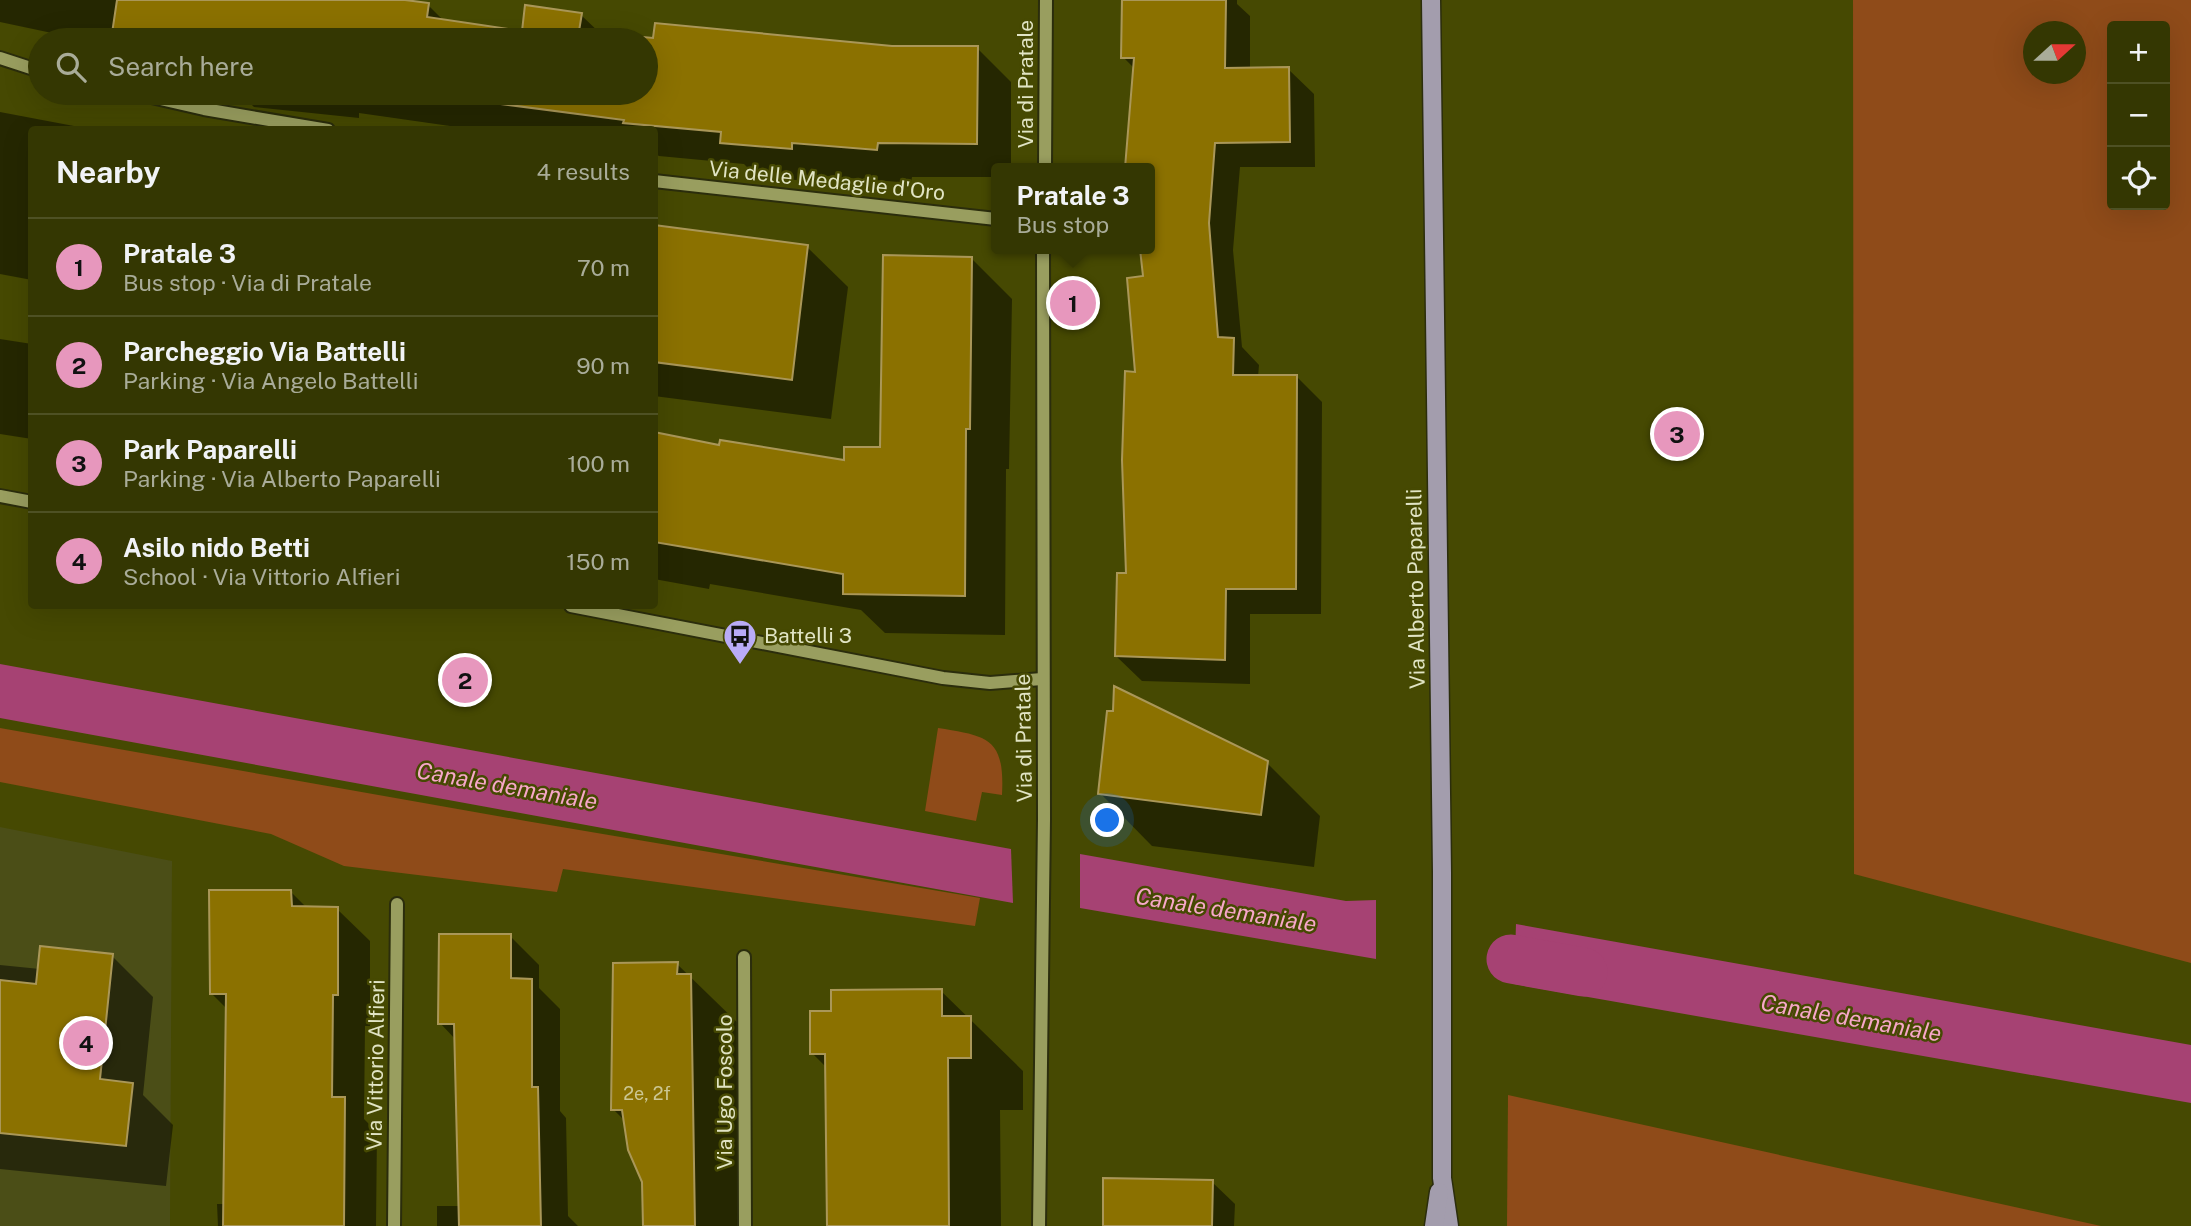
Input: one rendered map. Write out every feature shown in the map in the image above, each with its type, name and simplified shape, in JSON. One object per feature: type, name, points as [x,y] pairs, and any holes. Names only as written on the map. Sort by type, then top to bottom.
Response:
[{"type":"main road","name":"Via Alberto Paparelli","points":[[1431,0],[1443,872],[1442,1178],[1434,1226]]},
{"type":"main road","name":"Via Alberto Paparelli","points":[[1442,1178],[1450,1226]]},
{"type":"street","name":"Via di Pratale","points":[[1045,163],[1046,0]]},
{"type":"street","points":[[0,58],[28,67]]},
{"type":"street","points":[[186,105],[304,126]]},
{"type":"street","name":"Via delle Medaglie d'Oro","points":[[658,181],[991,218]]},
{"type":"street","name":"Via di Pratale","points":[[1039,1226],[1043,844],[1043,254]]},
{"type":"street","points":[[0,496],[28,501]]},
{"type":"street","points":[[586,609],[943,678],[990,683],[1042,679]]},
{"type":"street","name":"Via Vittorio Alfieri","points":[[394,1226],[397,904]]},
{"type":"street","name":"Via Ugo Foscolo","points":[[744,957],[745,1226]]},
{"type":"shaded area","points":[[1853,0],[2191,0],[2191,963],[1854,874]]},
{"type":"shaded area","points":[[0,728],[980,898],[975,926],[563,869],[557,892],[344,866],[271,834],[0,782]]},
{"type":"shaded area","points":[[938,728],[981,738],[990,743],[996,751],[1002,776],[1002,795],[982,792],[976,821],[925,811]]},
{"type":"shaded area","points":[[0,827],[172,861],[170,1226],[0,1226]]},
{"type":"shaded area","points":[[1508,1095],[2101,1226],[1507,1226]]},
{"type":"water","points":[[0,664],[1011,849],[1013,903],[0,718]]},
{"type":"water","points":[[1080,854],[1346,901],[1376,900],[1376,959],[1080,908]]},
{"type":"water","points":[[1516,924],[2191,1045],[2191,1103],[1514,984]]},
{"type":"building","points":[[117,0],[405,0],[429,3],[427,17],[502,28],[113,28]]},
{"type":"building","points":[[1122,0],[1226,0],[1225,68],[1289,67],[1290,142],[1215,143],[1209,223],[1218,337],[1234,338],[1233,375],[1297,375],[1296,589],[1226,589],[1225,660],[1115,656],[1117,573],[1126,573],[1122,460],[1125,371],[1135,372],[1127,278],[1143,276],[1141,254],[1155,254],[1155,163],[1125,163],[1134,58],[1121,58]]},
{"type":"building","points":[[525,5],[582,13],[580,28],[522,28]]},
{"type":"building","points":[[655,23],[892,46],[978,46],[977,144],[878,143],[877,150],[792,143],[792,149],[720,143],[721,132],[623,123],[624,120],[509,105],[658,105],[658,28],[654,28]]},
{"type":"building","points":[[658,226],[808,245],[792,380],[658,363]]},
{"type":"building","points":[[883,255],[972,257],[970,429],[966,429],[965,596],[843,594],[843,574],[658,543],[658,433],[719,445],[720,440],[844,460],[844,447],[880,447]]},
{"type":"building","points":[[1114,686],[1268,761],[1261,815],[1098,794],[1107,711],[1113,711]]},
{"type":"building","points":[[209,890],[291,890],[292,906],[338,907],[338,995],[333,995],[332,1097],[345,1097],[344,1226],[223,1226],[226,994],[210,994]]},
{"type":"building","points":[[439,934],[511,934],[511,978],[532,979],[532,1087],[538,1087],[541,1226],[459,1226],[454,1024],[438,1024]]},
{"type":"building","points":[[40,946],[113,954],[100,1079],[133,1083],[126,1146],[0,1133],[0,980],[36,984]]},
{"type":"building","points":[[678,962],[677,974],[691,974],[695,1226],[643,1226],[642,1182],[628,1150],[622,1110],[611,1110],[613,963]]},
{"type":"building","points":[[942,989],[942,1016],[971,1016],[971,1058],[948,1058],[949,1226],[827,1226],[825,1054],[810,1054],[810,1011],[831,1011],[831,990]]},
{"type":"building","points":[[1103,1178],[1213,1180],[1212,1226],[1103,1226]]},
{"type":"waterway","name":"Canale demaniale","points":[[1511,959],[1583,972]]},
{"type":"place","name":"Pratale 3","points":[[1073,303]]},
{"type":"place","name":"Park Paparelli","points":[[1677,434]]},
{"type":"place","name":"Battelli 3","points":[[740,666]]},
{"type":"place","name":"Parcheggio Via Battelli","points":[[465,680]]},
{"type":"place","name":"Asilo nido Betti","points":[[86,1043]]}]
